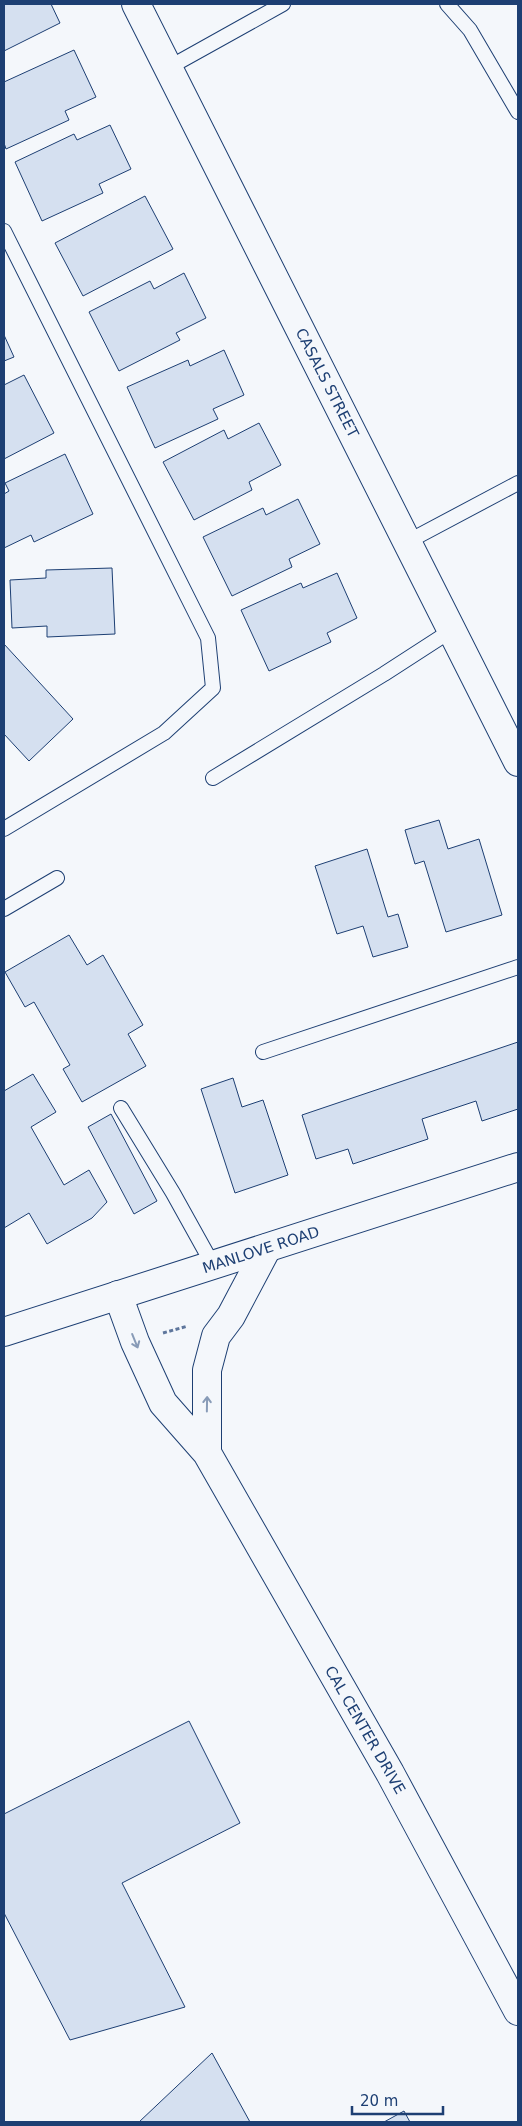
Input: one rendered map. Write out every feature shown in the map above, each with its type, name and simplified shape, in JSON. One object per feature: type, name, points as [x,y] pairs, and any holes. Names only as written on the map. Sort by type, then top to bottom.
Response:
[{"type":"street","name":"CASALS STREET","points":[[136,4],[518,762]]},
{"type":"street","name":"MANLOVE ROAD","points":[[4,1332],[518,1167]]},
{"type":"street","points":[[206,1453],[207,1370],[216,1336],[231,1316],[266,1248]]},
{"type":"street","name":"CAL CENTER DRIVE","points":[[118,1295],[135,1342],[163,1403],[206,1453],[390,1773],[518,2011]]},
{"type":"lane","points":[[168,68],[283,4]]},
{"type":"lane","points":[[447,4],[470,30],[518,112]]},
{"type":"lane","points":[[4,232],[208,638],[213,688],[164,733],[4,829]]},
{"type":"lane","points":[[407,542],[518,483]]},
{"type":"lane","points":[[213,778],[384,674],[452,630]]},
{"type":"lane","points":[[4,909],[57,878]]},
{"type":"lane","points":[[263,1052],[518,968]]},
{"type":"lane","points":[[121,1108],[173,1193],[212,1265]]},
{"type":"path","points":[[158,1335],[192,1324]]},
{"type":"building","points":[[4,4],[51,4],[60,23],[4,51]]},
{"type":"building","points":[[74,50],[96,97],[65,111],[69,120],[6,149],[4,143],[4,82]]},
{"type":"building","points":[[110,125],[131,169],[99,184],[103,193],[42,221],[15,162],[74,134],[77,140]]},
{"type":"building","points":[[145,196],[173,249],[83,296],[55,243]]},
{"type":"building","points":[[184,273],[206,318],[176,333],[180,340],[119,371],[89,312],[150,281],[154,289]]},
{"type":"building","points":[[4,335],[14,357],[4,361]]},
{"type":"building","points":[[224,350],[244,395],[213,409],[218,419],[155,448],[127,387],[188,360],[190,366]]},
{"type":"building","points":[[24,375],[54,433],[4,459],[4,385]]},
{"type":"building","points":[[259,423],[281,465],[249,482],[252,490],[194,520],[163,462],[224,430],[228,439]]},
{"type":"building","points":[[65,454],[93,514],[34,542],[31,535],[4,548],[4,494],[9,491],[5,483]]},
{"type":"building","points":[[298,499],[320,544],[289,559],[292,567],[232,596],[203,537],[263,508],[266,515]]},
{"type":"building","points":[[112,568],[115,634],[47,637],[47,626],[12,628],[10,580],[46,578],[46,570]]},
{"type":"building","points":[[337,573],[357,618],[327,633],[331,642],[269,671],[241,610],[301,583],[303,588]]},
{"type":"building","points":[[4,644],[73,719],[29,761],[4,734]]},
{"type":"building","points":[[439,820],[448,849],[479,839],[502,915],[446,932],[424,861],[415,864],[405,830]]},
{"type":"building","points":[[367,849],[388,917],[398,914],[408,947],[373,957],[363,926],[337,934],[315,866]]},
{"type":"building","points":[[69,935],[87,965],[103,955],[143,1025],[128,1034],[146,1066],[82,1102],[63,1069],[70,1065],[34,1002],[25,1007],[5,972]]},
{"type":"building","points":[[518,1042],[518,1109],[482,1121],[476,1101],[422,1119],[428,1139],[353,1164],[348,1149],[316,1159],[302,1115]]},
{"type":"building","points":[[33,1074],[56,1112],[31,1127],[64,1185],[89,1170],[107,1202],[92,1218],[47,1244],[29,1213],[4,1228],[4,1091]]},
{"type":"building","points":[[233,1078],[242,1107],[263,1100],[288,1175],[235,1193],[201,1089]]},
{"type":"building","points":[[111,1114],[157,1201],[134,1214],[88,1127]]},
{"type":"building","points":[[189,1721],[240,1823],[122,1883],[185,2007],[70,2040],[4,1913],[4,1814]]},
{"type":"building","points":[[212,2053],[250,2122],[139,2122]]},
{"type":"building","points":[[404,2111],[410,2122],[384,2122]]}]
